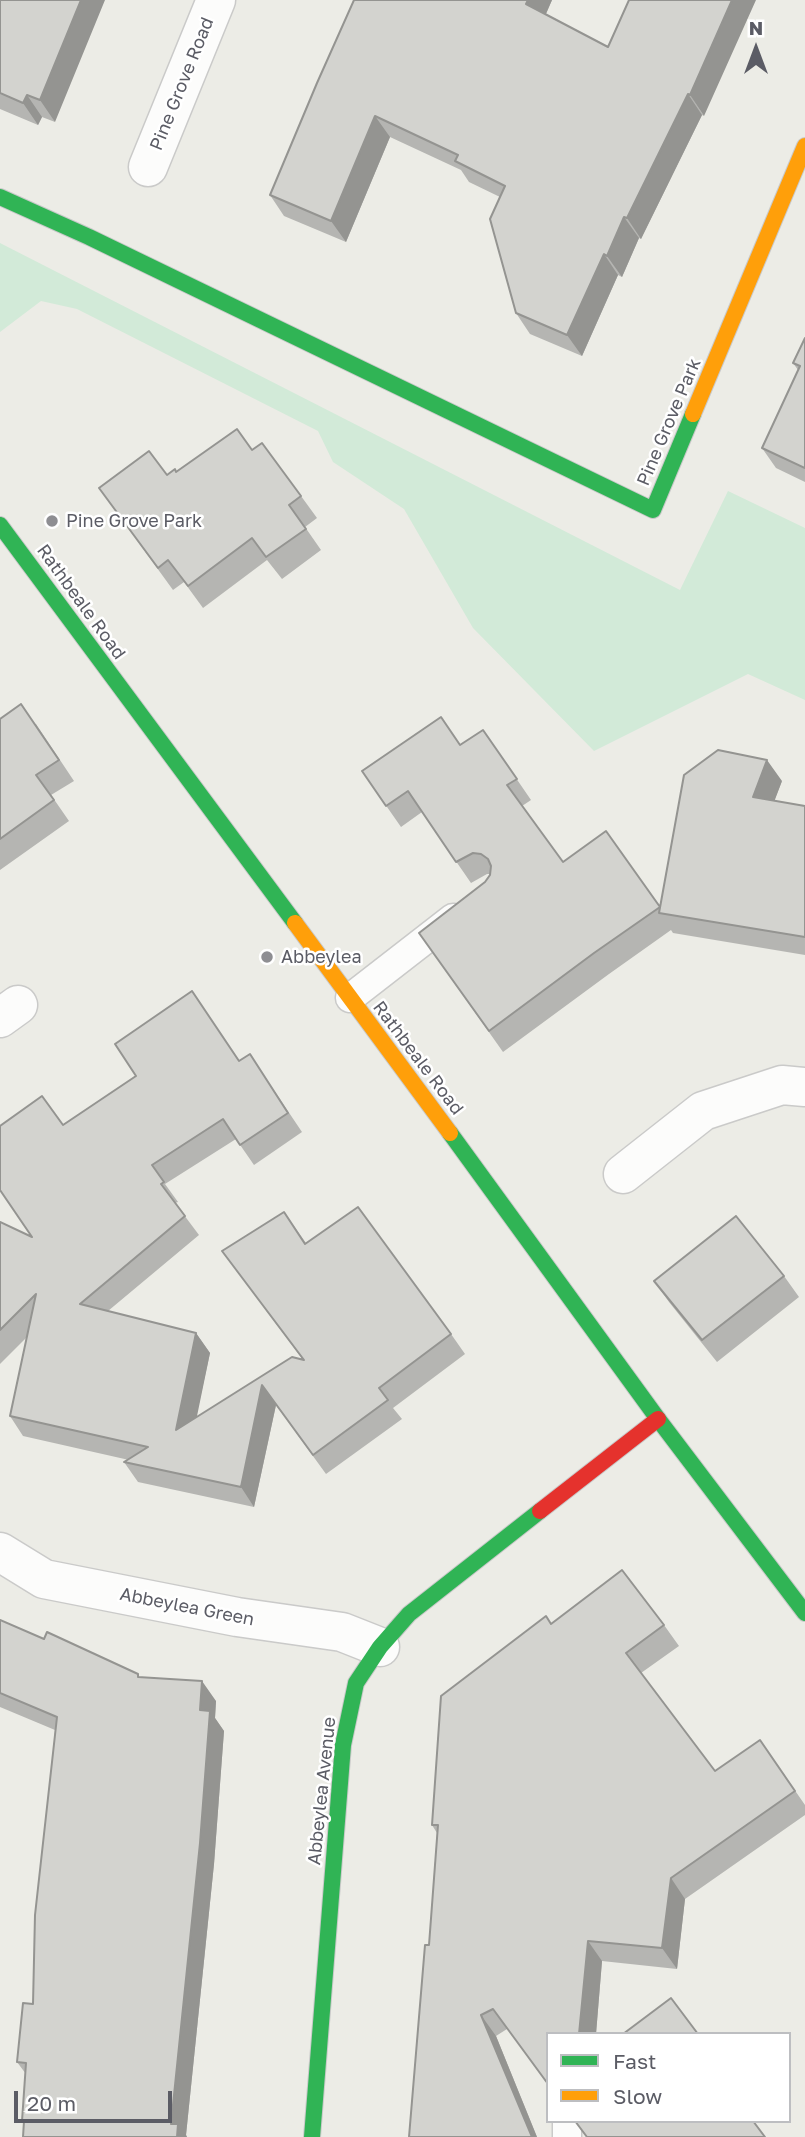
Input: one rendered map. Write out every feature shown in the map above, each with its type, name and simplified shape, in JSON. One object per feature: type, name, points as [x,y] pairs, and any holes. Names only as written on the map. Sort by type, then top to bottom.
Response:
[{"type":"street","name":"Pine Grove Road","points":[[148,167],[216,0]]},
{"type":"street","name":"Pine Grove Park","points":[[0,197],[102,243],[653,510],[805,146]]},
{"type":"street","name":"Rathbeale Road","points":[[0,526],[658,1419],[805,1613]]},
{"type":"street","points":[[623,1174],[703,1111],[782,1086],[805,1087]]},
{"type":"street","name":"Abbeylea Avenue","points":[[312,2137],[343,1745],[356,1683],[380,1647],[409,1614],[658,1419]]},
{"type":"street","name":"Abbeylea Green","points":[[0,1552],[44,1579],[237,1617],[342,1632],[380,1647]]},
{"type":"lane","points":[[350,998],[478,899]]},
{"type":"green space","points":[[0,243],[680,590],[728,491],[805,528],[805,700],[748,674],[594,751],[473,628],[404,509],[333,462],[318,431],[77,309],[41,301],[0,332]]},
{"type":"building","points":[[0,0],[81,0],[40,100],[27,95],[23,103],[0,93]]},
{"type":"building","points":[[354,0],[528,0],[526,4],[608,47],[629,0],[732,0],[690,95],[688,94],[627,218],[624,217],[607,256],[604,254],[567,335],[516,313],[490,219],[505,186],[455,161],[458,155],[375,116],[331,221],[270,195]]},
{"type":"building","points":[[805,338],[805,468],[762,448],[800,366],[793,363]]},
{"type":"building","points":[[237,429],[252,450],[262,443],[301,496],[289,505],[306,529],[266,557],[252,538],[188,586],[168,560],[158,568],[99,488],[149,451],[167,475],[175,469],[176,472]]},
{"type":"building","points":[[21,704],[59,760],[36,775],[54,800],[0,839],[0,719]]},
{"type":"building","points":[[441,717],[460,745],[483,730],[517,779],[507,785],[563,862],[606,831],[660,907],[489,1031],[419,933],[485,882],[490,875],[491,866],[488,859],[473,853],[456,862],[408,791],[386,806],[362,771]]},
{"type":"building","points":[[718,750],[767,760],[753,797],[805,806],[805,937],[659,913],[684,775]]},
{"type":"building","points":[[192,991],[239,1061],[250,1054],[288,1113],[240,1145],[223,1119],[152,1165],[164,1182],[161,1184],[185,1216],[80,1304],[196,1333],[176,1430],[292,1357],[304,1360],[222,1251],[284,1212],[305,1244],[358,1207],[451,1334],[379,1388],[388,1400],[313,1455],[262,1385],[241,1487],[124,1462],[148,1447],[10,1416],[36,1294],[0,1330],[0,1222],[32,1237],[0,1190],[0,1126],[42,1096],[63,1125],[136,1076],[115,1044]]},
{"type":"building","points":[[736,1216],[784,1276],[702,1340],[654,1281]]},
{"type":"building","points":[[622,1570],[664,1625],[626,1653],[715,1771],[760,1740],[795,1791],[671,1878],[662,1948],[588,1941],[579,2032],[546,2032],[546,2081],[493,2009],[481,2015],[532,2137],[409,2137],[425,1945],[429,1945],[438,1825],[432,1825],[441,1696],[546,1616],[551,1624]]},
{"type":"building","points":[[0,1620],[44,1639],[47,1632],[138,1674],[138,1677],[202,1681],[200,1710],[210,1711],[200,1843],[171,2124],[178,2124],[177,2137],[23,2137],[26,2063],[17,2062],[23,2003],[33,2004],[35,1915],[57,1717],[0,1693]]},
{"type":"building","points":[[671,1998],[696,2032],[626,2032]]},
{"type":"building","points":[[576,2123],[754,2123],[765,2137],[587,2137]]},
{"type":"traffic: fast","points":[[0,197],[89,237],[653,510],[693,414]]},
{"type":"traffic: fast","points":[[0,525],[295,923]]},
{"type":"traffic: fast","points":[[450,1133],[658,1419],[805,1613]]},
{"type":"traffic: fast","points":[[312,2137],[343,1745],[356,1683],[380,1647],[409,1614],[540,1511]]},
{"type":"traffic: slow","points":[[693,414],[805,146]]},
{"type":"traffic: slow","points":[[295,923],[450,1133]]},
{"type":"traffic: jam","points":[[540,1511],[658,1419]]},
{"type":"place","name":"Pine Grove Park","points":[[52,521]]},
{"type":"place","name":"Abbeylea","points":[[267,957]]}]
